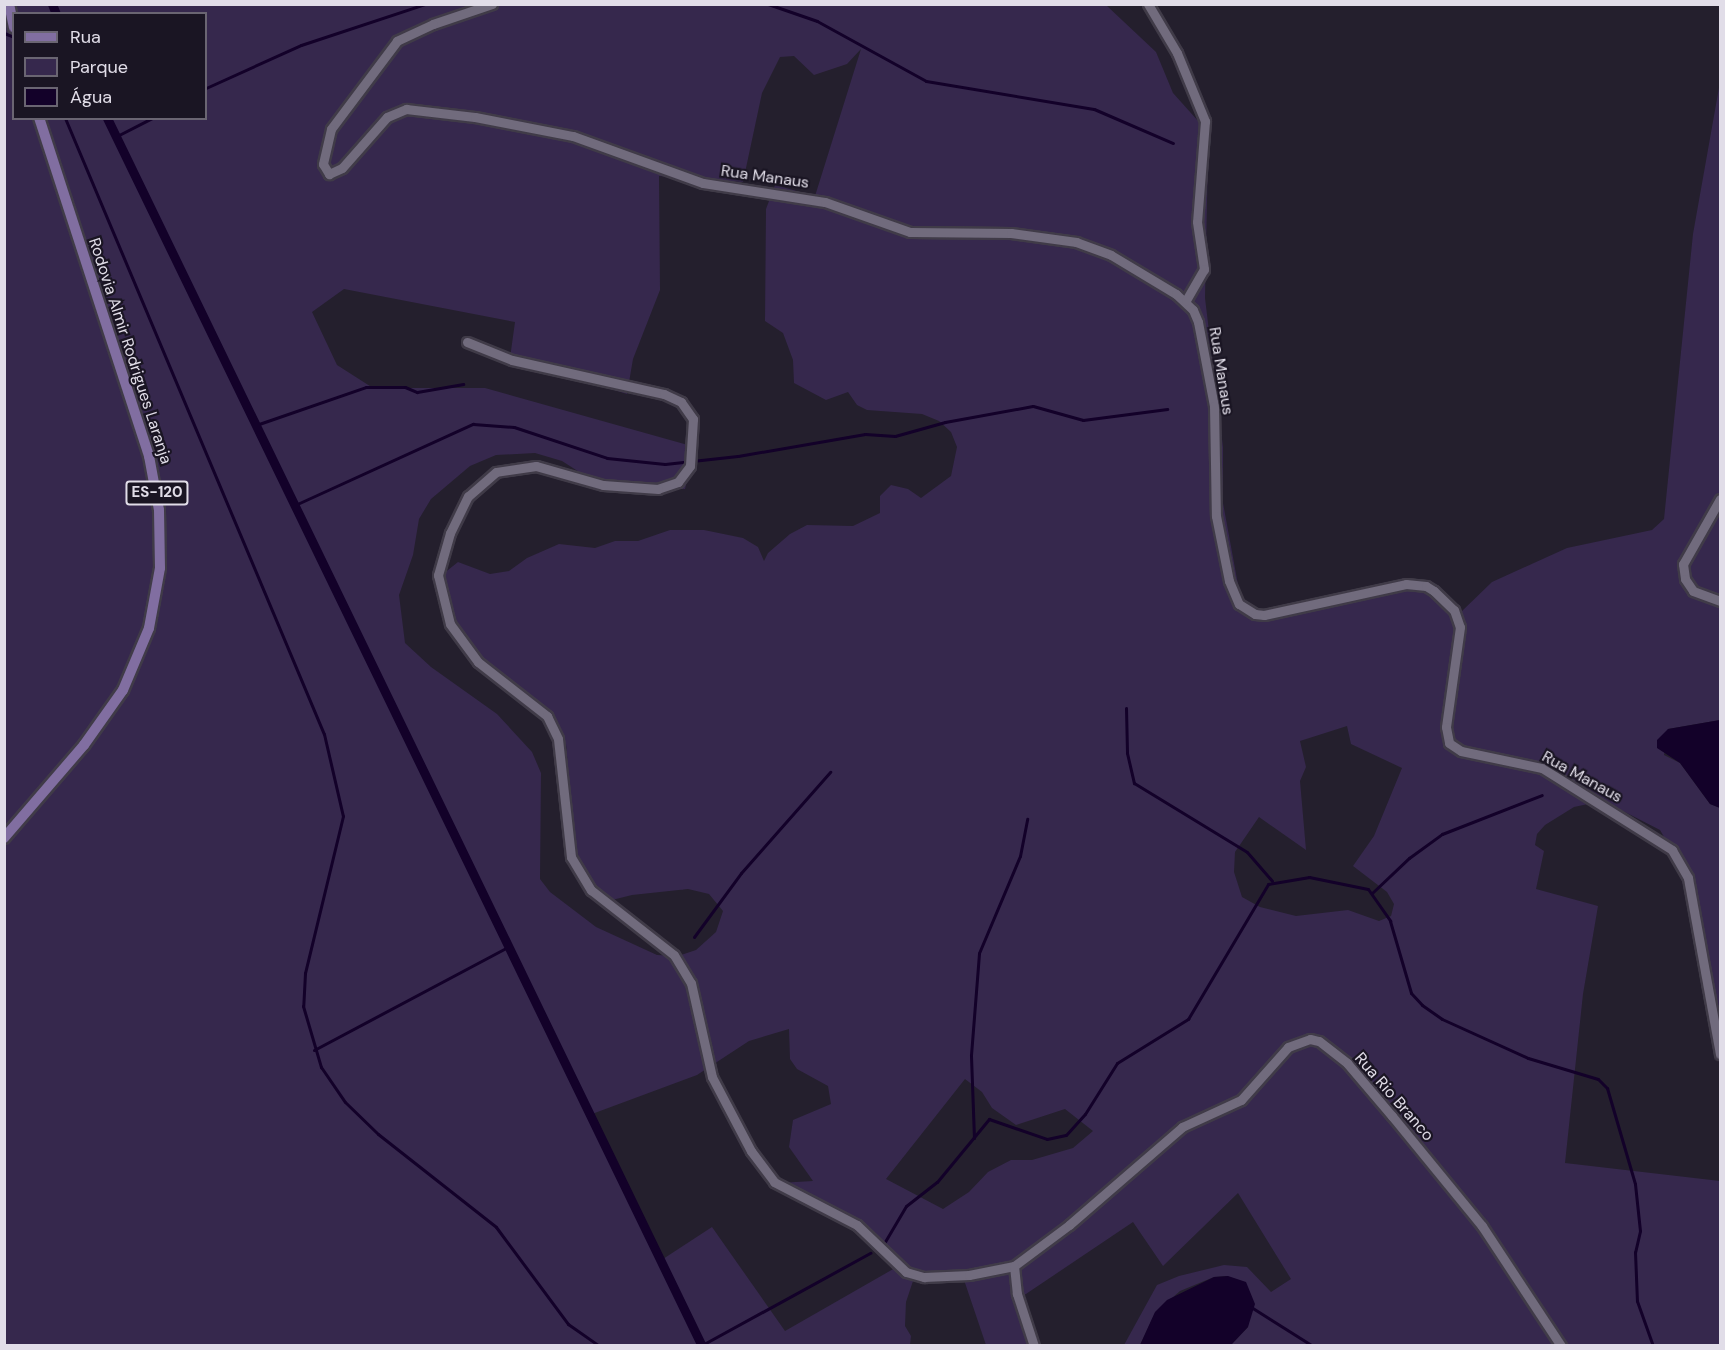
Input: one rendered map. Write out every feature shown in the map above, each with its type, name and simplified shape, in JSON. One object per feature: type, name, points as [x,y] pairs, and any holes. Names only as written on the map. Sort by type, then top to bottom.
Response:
[{"type":"main road","name":"Rodovia Almir Rodrigues Laranja","points":[[4,838],[84,745],[123,690],[149,628],[160,568],[159,510],[149,456],[40,120]]},
{"type":"street","name":"Rua Manaus","points":[[492,4],[434,24],[397,41],[331,129],[323,164],[330,174],[342,168],[387,117],[406,109],[475,117],[573,136],[703,183],[825,202],[910,232],[1011,233],[1076,242],[1111,255],[1186,300],[1198,322],[1214,406],[1216,516],[1229,581],[1239,604],[1255,614],[1264,615],[1416,583],[1441,598],[1454,610],[1460,627],[1446,727],[1449,743],[1461,751],[1542,768],[1672,850],[1688,878],[1720,1054]]},
{"type":"street","points":[[1148,4],[1176,53],[1205,122],[1197,222],[1204,268],[1186,300]]},
{"type":"street","points":[[467,342],[512,360],[664,394],[681,402],[693,419],[690,466],[678,482],[658,489],[603,485],[536,466],[496,472],[468,496],[444,554],[438,575],[450,624],[478,662],[547,716],[558,740],[571,857],[591,890],[674,955],[691,983],[712,1077],[751,1151],[774,1182],[857,1225],[906,1272],[924,1277],[969,1275],[1014,1266],[1017,1294],[1034,1346]]},
{"type":"street","points":[[1720,499],[1683,564],[1684,579],[1693,591],[1720,601]]},
{"type":"street","name":"Rua Rio Branco","points":[[1014,1266],[1069,1225],[1182,1127],[1241,1100],[1288,1047],[1310,1039],[1320,1041],[1347,1063],[1482,1226],[1561,1346]]},
{"type":"green space","points":[[5,5],[1106,5],[1156,52],[1173,93],[1199,122],[1208,154],[1205,298],[1223,447],[1223,503],[1241,601],[1262,620],[1418,581],[1462,611],[1492,582],[1567,548],[1652,530],[1664,519],[1693,234],[1720,82],[1720,720],[1668,729],[1664,755],[1680,763],[1710,804],[1720,808],[1720,1020],[1716,1020],[1703,927],[1690,881],[1660,830],[1619,809],[1588,804],[1574,807],[1545,825],[1537,834],[1535,845],[1544,851],[1536,889],[1598,906],[1583,994],[1565,1163],[1720,1181],[1720,1345],[1231,1345],[1248,1327],[1228,1276],[1214,1277],[1180,1291],[1155,1313],[1140,1345],[1124,1345],[1157,1285],[1179,1276],[1224,1265],[1247,1267],[1271,1292],[1291,1279],[1238,1193],[1163,1266],[1133,1222],[1020,1298],[1032,1345],[986,1345],[963,1277],[916,1272],[906,1302],[905,1326],[911,1336],[910,1345],[5,1346]],"holes":[[[861,49],[815,196],[775,185],[766,209],[765,321],[783,333],[793,360],[794,383],[826,400],[848,392],[857,405],[867,410],[922,414],[939,421],[951,432],[957,447],[951,476],[921,498],[908,489],[891,485],[880,496],[880,513],[853,526],[807,525],[790,534],[768,553],[764,561],[758,547],[743,538],[704,530],[670,530],[638,541],[615,541],[595,548],[559,544],[527,558],[509,571],[490,574],[458,562],[443,574],[454,621],[478,655],[550,716],[566,744],[575,848],[592,885],[608,901],[632,895],[688,889],[709,894],[723,911],[716,932],[696,950],[678,956],[657,955],[596,927],[550,892],[540,879],[541,773],[532,752],[497,714],[431,667],[405,643],[399,595],[413,555],[419,519],[431,499],[470,466],[496,455],[535,453],[562,461],[601,486],[685,489],[695,447],[485,388],[373,388],[337,365],[312,312],[344,289],[515,322],[510,358],[627,394],[633,359],[660,290],[659,176],[743,182],[762,93],[780,57],[794,56],[814,75],[847,64]],[[1347,726],[1351,744],[1402,768],[1374,836],[1353,866],[1387,892],[1394,904],[1391,916],[1379,921],[1348,910],[1296,916],[1260,907],[1242,897],[1234,872],[1235,852],[1259,817],[1306,850],[1300,781],[1306,767],[1300,741]],[[789,1029],[790,1059],[797,1069],[828,1086],[831,1104],[793,1120],[789,1147],[813,1181],[779,1183],[860,1223],[895,1268],[785,1331],[712,1227],[663,1259],[592,1114],[697,1075],[749,1041]],[[965,1079],[982,1092],[992,1108],[1016,1125],[1065,1109],[1093,1131],[1073,1148],[1032,1160],[1011,1160],[988,1172],[969,1192],[943,1209],[886,1179]]]},
{"type":"water","points":[[1720,720],[1720,808],[1710,804],[1680,763],[1657,748],[1657,740],[1668,729]]},
{"type":"water","points":[[1228,1276],[1246,1282],[1255,1304],[1248,1327],[1231,1345],[1140,1345],[1155,1312],[1167,1300],[1214,1277]]},
{"type":"waterway","points":[[52,4],[55,12]]},
{"type":"waterway","points":[[207,88],[301,45],[425,4]]},
{"type":"waterway","points":[[768,4],[817,21],[926,81],[1094,109],[1173,143]]},
{"type":"waterway","points":[[4,33],[12,36]]},
{"type":"waterway","points":[[66,120],[324,734],[343,816],[305,973],[303,1006],[321,1067],[345,1102],[378,1134],[496,1227],[568,1324],[600,1346]]},
{"type":"waterway","points":[[108,120],[702,1346]]},
{"type":"waterway","points":[[115,137],[148,120]]},
{"type":"waterway","points":[[256,425],[366,387],[405,387],[417,392],[463,384]]},
{"type":"waterway","points":[[295,505],[473,424],[514,427],[607,458],[665,464],[738,456],[865,434],[895,436],[945,422],[1033,406],[1083,420],[1167,409]]},
{"type":"waterway","points":[[1126,708],[1127,753],[1134,783],[1247,852],[1272,881]]},
{"type":"waterway","points":[[694,937],[741,873],[830,772]]},
{"type":"waterway","points":[[1372,893],[1409,858],[1442,834],[1542,795]]},
{"type":"waterway","points":[[974,1138],[971,1055],[979,953],[1020,856],[1027,819]]},
{"type":"waterway","points":[[883,1245],[906,1206],[937,1182],[989,1119],[1047,1139],[1066,1135],[1085,1114],[1117,1063],[1188,1019],[1268,884],[1309,877],[1368,889],[1390,921],[1411,993],[1422,1005],[1442,1019],[1528,1058],[1598,1079],[1607,1088],[1635,1184],[1640,1231],[1635,1252],[1637,1301],[1653,1346]]},
{"type":"waterway","points":[[314,1050],[508,947]]},
{"type":"waterway","points":[[702,1345],[870,1253]]},
{"type":"waterway","points":[[1251,1307],[1313,1346]]}]
